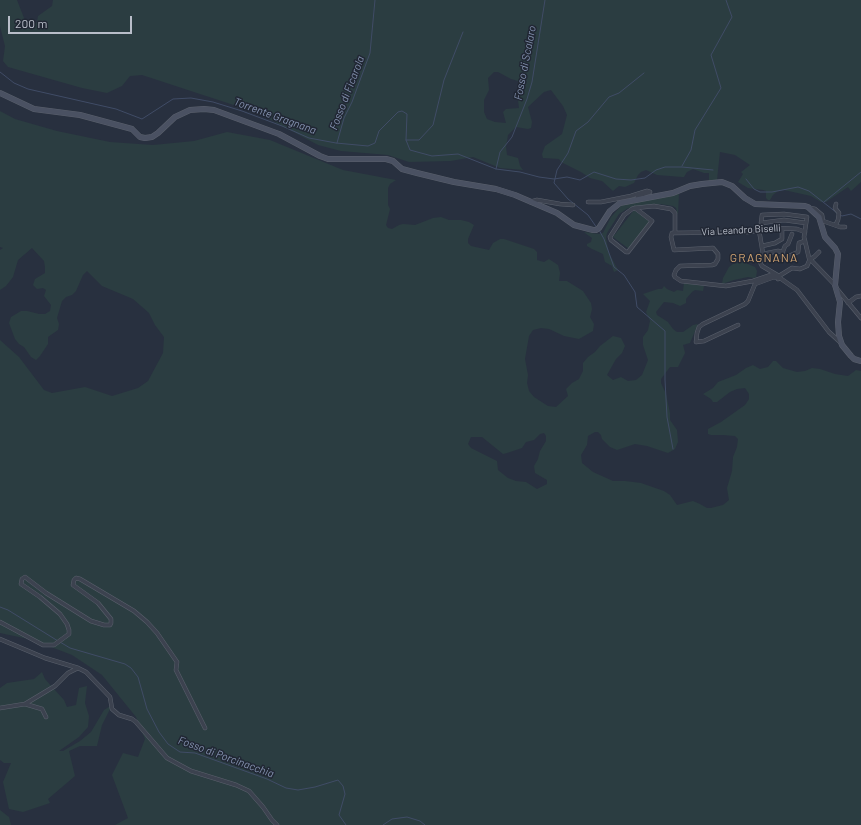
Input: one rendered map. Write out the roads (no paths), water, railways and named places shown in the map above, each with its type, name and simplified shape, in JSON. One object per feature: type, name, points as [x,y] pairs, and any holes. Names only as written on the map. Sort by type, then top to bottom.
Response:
[{"type":"main road","points":[[0,93],[34,109],[80,115],[132,129],[140,137],[145,138],[158,134],[176,117],[183,113],[197,109],[209,110],[279,134],[328,159],[386,159],[393,161],[402,169],[454,182],[496,189],[515,195],[557,213],[574,225],[588,230],[598,229],[610,211],[625,201],[672,193],[690,186],[722,182],[732,186],[745,198],[755,204],[808,207],[819,217],[825,237],[835,248],[838,254],[836,287],[840,302],[838,322],[839,336],[842,344],[854,359],[861,361]]},
{"type":"street","points":[[588,202],[601,202],[647,191],[650,192],[638,196],[637,199]]},
{"type":"street","points":[[530,202],[537,200],[560,204],[573,204]]},
{"type":"street","points":[[836,204],[835,208],[839,212],[836,224]]},
{"type":"street","points":[[635,208],[652,221],[627,252],[610,240],[610,237],[624,215],[635,208],[654,206],[671,209],[675,213],[675,233],[672,233],[671,237],[674,250],[713,248],[718,254],[718,259],[715,264],[712,265],[680,266],[674,274],[678,280],[726,286],[753,281],[770,275],[779,277],[792,268],[800,269],[807,266],[810,259],[819,252]]},
{"type":"street","points":[[808,207],[815,209],[822,215],[823,221],[836,224],[840,227],[845,227]]},
{"type":"street","points":[[806,224],[784,220],[762,223],[762,215],[784,214],[807,217],[805,232],[804,237],[809,258],[836,287],[861,318]]},
{"type":"street","name":"Via Leandro Biselli","points":[[675,233],[777,228],[797,229],[805,232]]},
{"type":"street","points":[[762,246],[775,243],[782,239],[782,229]]},
{"type":"street","points":[[760,230],[763,254],[759,260],[762,266],[785,280],[797,290],[829,332],[842,344]]},
{"type":"street","points":[[792,234],[788,244],[785,246],[782,257],[789,259],[789,256],[799,255],[799,243]]},
{"type":"street","points":[[790,239],[799,243],[805,241]]},
{"type":"street","points":[[763,254],[778,251],[783,252]]},
{"type":"street","points":[[738,325],[704,341],[696,342],[699,327],[715,317],[742,306],[748,301],[755,284],[774,277]]},
{"type":"street","points":[[848,303],[856,297],[861,296]]},
{"type":"street","points":[[0,622],[43,645],[54,644],[69,634],[67,624],[60,614],[40,597],[21,584],[22,579],[25,578],[91,621],[104,625],[110,625],[112,621],[110,617],[98,603],[73,585],[76,578],[80,579],[127,606],[157,632],[177,662],[176,670],[205,728]]},
{"type":"street","points":[[0,639],[50,660],[78,668],[86,672],[110,697],[112,709],[119,715],[132,719],[136,722],[167,758],[191,770],[236,785],[249,791],[263,806],[277,825]]},
{"type":"street","points":[[0,708],[25,704],[56,686],[68,673],[78,668]]},
{"type":"street","points":[[25,704],[42,709],[46,717]]},
{"type":"waterway","name":"Fosso di Ficarola","points":[[337,143],[344,118],[352,102],[370,53],[375,0]]},
{"type":"waterway","name":"Fosso di Scalaro","points":[[496,169],[500,152],[512,137],[532,82],[545,0]]},
{"type":"waterway","points":[[682,166],[691,150],[695,130],[721,88],[711,55],[732,17],[726,0]]},
{"type":"waterway","points":[[406,140],[419,140],[433,125],[444,80],[463,32]]},
{"type":"waterway","name":"Torrente Gragnana","points":[[0,72],[14,83],[28,89],[116,109],[142,119],[173,99],[191,98],[213,102],[242,111],[309,138],[336,143],[368,146],[375,143],[379,131],[398,112],[402,111],[407,114],[406,140],[410,150],[432,156],[458,154],[496,169],[520,172],[539,177],[554,179],[567,177],[580,180],[594,172],[616,179],[631,180],[645,178],[656,170],[665,167],[713,170]]},
{"type":"waterway","points":[[597,228],[588,215],[568,199],[554,183],[557,170],[568,153],[576,131],[588,122],[609,97],[619,93],[644,73]]},
{"type":"waterway","points":[[824,202],[861,172]]},
{"type":"waterway","name":"Torrente Gragnana","points":[[746,179],[754,189],[760,192],[772,192],[798,187],[809,191],[837,213]]},
{"type":"waterway","name":"Torrente Gragnana","points":[[840,215],[851,214],[861,219]]},
{"type":"waterway","points":[[599,230],[604,239],[614,267],[624,275],[635,292],[637,307],[665,331],[667,417],[673,449]]},
{"type":"waterway","name":"Fosso di Porcinacchia","points":[[0,607],[8,610],[58,641]]},
{"type":"waterway","name":"Fosso di Porcinacchia","points":[[60,642],[70,648],[125,664],[131,668],[138,677],[147,709],[159,732],[168,744],[180,752],[195,753],[267,779],[286,788],[298,790],[315,787],[338,780],[343,786],[345,794],[339,815],[346,825]]},
{"type":"waterway","name":"Fosso di Porcinacchia","points":[[383,825],[392,819],[407,817],[420,821],[425,825]]},
{"type":"district","name":"GRAGNANA","points":[[764,258]]}]
